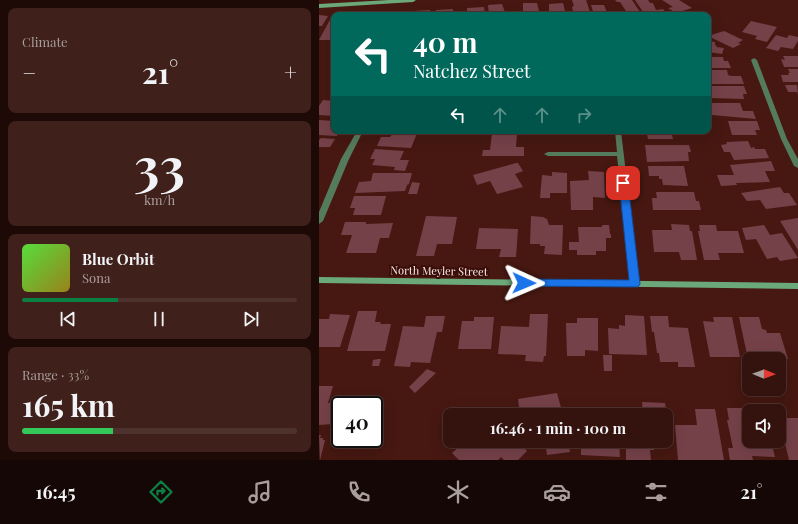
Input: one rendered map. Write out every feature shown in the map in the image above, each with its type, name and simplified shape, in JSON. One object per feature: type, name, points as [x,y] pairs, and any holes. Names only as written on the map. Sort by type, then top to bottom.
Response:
[{"type":"street","points":[[319,6],[339,2],[413,0]]},
{"type":"street","points":[[755,60],[778,125],[798,166]]},
{"type":"street","points":[[319,221],[345,159],[358,134]]},
{"type":"street","points":[[618,134],[635,284]]},
{"type":"street","points":[[548,154],[620,154]]},
{"type":"street","name":"North Meyler Street","points":[[319,280],[798,286]]},
{"type":"building","points":[[572,0],[586,0],[590,12],[571,12],[573,11],[572,7],[574,6]]},
{"type":"building","points":[[615,0],[632,0],[640,12],[620,12],[626,11],[620,2]]},
{"type":"building","points":[[635,0],[648,0],[650,3],[653,3],[656,10],[663,9],[665,12],[643,12]]},
{"type":"building","points":[[662,0],[679,0],[692,8],[674,12],[668,8],[673,7]]},
{"type":"building","points":[[523,3],[537,3],[539,12],[523,12]]},
{"type":"building","points":[[563,3],[565,12],[549,12],[549,4]]},
{"type":"building","points":[[502,4],[505,12],[489,12],[488,5]]},
{"type":"building","points":[[591,5],[604,5],[607,12],[593,12]]},
{"type":"building","points":[[484,7],[485,12],[467,12],[467,8]]},
{"type":"building","points":[[453,9],[453,12],[436,12],[436,10]]},
{"type":"building","points":[[430,10],[430,12],[413,12]]},
{"type":"building","points":[[319,15],[328,16],[322,26],[319,26]]},
{"type":"building","points":[[331,18],[331,40],[319,40]]},
{"type":"building","points":[[751,21],[777,27],[767,42],[755,39],[757,36],[742,32]]},
{"type":"building","points":[[724,31],[743,40],[738,43],[741,44],[733,48],[711,37],[711,35]]},
{"type":"building","points":[[776,35],[787,38],[789,35],[798,37],[798,41],[793,49],[781,47],[778,51],[766,48]]},
{"type":"building","points":[[711,41],[715,42],[716,47],[724,48],[722,54],[711,52]]},
{"type":"building","points":[[783,56],[798,56],[798,67],[784,67],[781,59],[785,60]]},
{"type":"building","points":[[711,57],[723,57],[724,61],[728,61],[731,68],[711,68]]},
{"type":"building","points":[[788,69],[798,69],[798,82],[783,82],[781,75],[789,75],[788,73],[790,73]]},
{"type":"building","points":[[711,70],[727,70],[728,75],[741,76],[744,84],[711,84]]},
{"type":"building","points":[[785,85],[797,85],[798,95],[797,92],[788,92]]},
{"type":"building","points":[[711,86],[744,86],[747,94],[743,94],[744,99],[711,98]]},
{"type":"building","points":[[323,100],[331,101],[331,116],[319,115],[319,106]]},
{"type":"building","points":[[711,103],[740,103],[743,111],[753,111],[756,119],[712,115]]},
{"type":"building","points":[[319,120],[331,121],[331,134],[338,134],[337,136],[319,135]]},
{"type":"building","points":[[728,121],[757,121],[760,130],[755,130],[757,135],[732,135]]},
{"type":"building","points":[[392,134],[417,134],[411,148],[377,146],[381,137],[390,137]]},
{"type":"building","points":[[492,134],[517,134],[516,147],[524,147],[524,156],[482,156],[483,150],[490,150]]},
{"type":"building","points":[[554,134],[598,134],[598,135]]},
{"type":"building","points":[[647,134],[672,134],[673,139],[648,139]]},
{"type":"building","points":[[321,138],[335,139],[330,147],[319,147],[319,140]]},
{"type":"building","points":[[748,141],[751,148],[754,147],[755,149],[765,149],[769,158],[734,160],[730,152],[724,152],[721,145],[727,144],[726,142]]},
{"type":"building","points":[[645,145],[689,145],[691,152],[688,152],[689,161],[647,162]]},
{"type":"building","points":[[375,149],[404,151],[400,160],[409,160],[405,171],[394,170],[395,167],[372,165],[375,159],[370,159]]},
{"type":"building","points":[[771,161],[775,171],[765,171],[770,182],[736,183],[737,185],[721,186],[717,175],[734,175],[730,165]]},
{"type":"building","points":[[518,163],[523,171],[515,174],[523,187],[497,194],[490,181],[477,185],[473,175]]},
{"type":"building","points":[[648,166],[684,166],[688,186],[663,185],[662,179],[659,179],[659,176],[649,176]]},
{"type":"building","points":[[588,171],[604,172],[605,198],[593,197],[593,210],[571,210],[570,181],[589,180]]},
{"type":"building","points":[[552,172],[567,173],[567,193],[550,193],[550,198],[540,198],[542,175],[552,176]]},
{"type":"building","points":[[373,173],[412,173],[405,191],[355,193],[359,182],[371,181]]},
{"type":"building","points":[[412,182],[420,183],[417,194],[408,194]]},
{"type":"building","points":[[780,187],[784,193],[789,193],[797,205],[766,209],[760,200],[747,201],[741,193]]},
{"type":"building","points":[[656,192],[694,192],[696,201],[699,201],[701,210],[653,210],[652,198],[657,198]]},
{"type":"building","points":[[354,196],[386,196],[381,215],[353,215],[355,208],[350,208]]},
{"type":"building","points":[[426,216],[457,217],[452,244],[437,244],[434,256],[416,256]]},
{"type":"building","points":[[531,216],[543,217],[547,219],[549,225],[563,225],[562,255],[544,254],[545,246],[540,246],[540,244],[530,244]]},
{"type":"building","points":[[798,218],[798,250],[780,221]]},
{"type":"building","points":[[345,222],[366,222],[366,224],[393,223],[389,238],[380,238],[376,253],[346,253],[352,235],[341,235]]},
{"type":"building","points":[[671,224],[689,225],[690,231],[692,231],[697,260],[681,260],[679,252],[654,252],[652,230],[672,230]]},
{"type":"building","points":[[602,225],[609,225],[611,234],[611,238],[606,238],[606,251],[596,251],[596,255],[577,255],[577,250],[569,250],[569,242],[579,242],[578,227],[602,227]]},
{"type":"building","points":[[699,225],[716,225],[717,231],[738,231],[744,253],[718,253],[720,260],[704,260],[698,231],[700,231]]},
{"type":"building","points":[[764,225],[770,235],[782,233],[798,258],[780,261],[777,257],[767,259],[756,239],[746,240],[742,228]]},
{"type":"building","points":[[479,228],[518,229],[516,257],[499,257],[501,249],[476,249]]},
{"type":"building","points":[[358,311],[377,311],[375,322],[381,322],[380,324],[391,324],[385,351],[347,351]]},
{"type":"building","points":[[330,314],[350,315],[340,347],[319,347],[319,319],[329,319]]},
{"type":"building","points":[[530,314],[548,314],[546,356],[544,356],[543,362],[525,361],[526,355],[498,354],[501,326],[529,327]]},
{"type":"building","points":[[625,315],[644,316],[647,355],[609,354],[608,328],[619,329],[619,325],[625,326]]},
{"type":"building","points":[[426,316],[445,316],[442,332],[437,332],[430,363],[411,362],[410,367],[394,366],[403,326],[424,327]]},
{"type":"building","points":[[650,316],[668,316],[669,327],[688,328],[695,367],[678,367],[678,362],[660,362],[654,332],[652,332]]},
{"type":"building","points":[[474,317],[494,317],[491,349],[458,349],[462,321],[474,321]]},
{"type":"building","points":[[713,317],[732,317],[740,357],[710,357],[703,321],[714,322]]},
{"type":"building","points":[[739,317],[759,317],[762,329],[766,330],[767,333],[780,333],[786,352],[746,352]]},
{"type":"building","points":[[577,318],[598,318],[598,351],[585,350],[585,356],[567,356],[566,323],[577,323]]},
{"type":"building","points":[[603,355],[612,355],[612,371],[604,371]]},
{"type":"building","points":[[381,359],[379,366],[372,366],[373,360]]},
{"type":"building","points":[[427,369],[436,373],[415,393],[409,387]]},
{"type":"building","points":[[319,386],[333,386],[328,403],[331,403],[331,424],[319,425]]},
{"type":"building","points":[[557,393],[561,408],[519,408],[518,399]]},
{"type":"building","points":[[642,402],[665,403],[666,408],[643,408]]},
{"type":"building","points":[[727,408],[742,408],[742,448],[773,448],[775,457],[752,456],[753,460],[730,460],[728,448],[733,448],[727,420],[729,420]]},
{"type":"building","points":[[695,409],[715,409],[724,460],[678,460],[675,425],[697,425]]},
{"type":"building","points":[[786,418],[798,418],[798,460],[789,460],[786,447]]},
{"type":"building","points":[[319,435],[321,435],[320,438],[325,440],[320,460]]},
{"type":"building","points":[[458,448],[524,448],[527,451],[518,460],[504,460],[501,457],[498,460],[459,460],[452,453]]},
{"type":"building","points":[[546,448],[569,448],[570,452],[547,455]]},
{"type":"building","points":[[581,448],[619,448],[620,457],[581,455]]},
{"type":"building","points":[[626,448],[654,448],[654,450],[650,450],[651,460],[626,460]]},
{"type":"route","points":[[524,283],[635,284],[623,183]]}]
